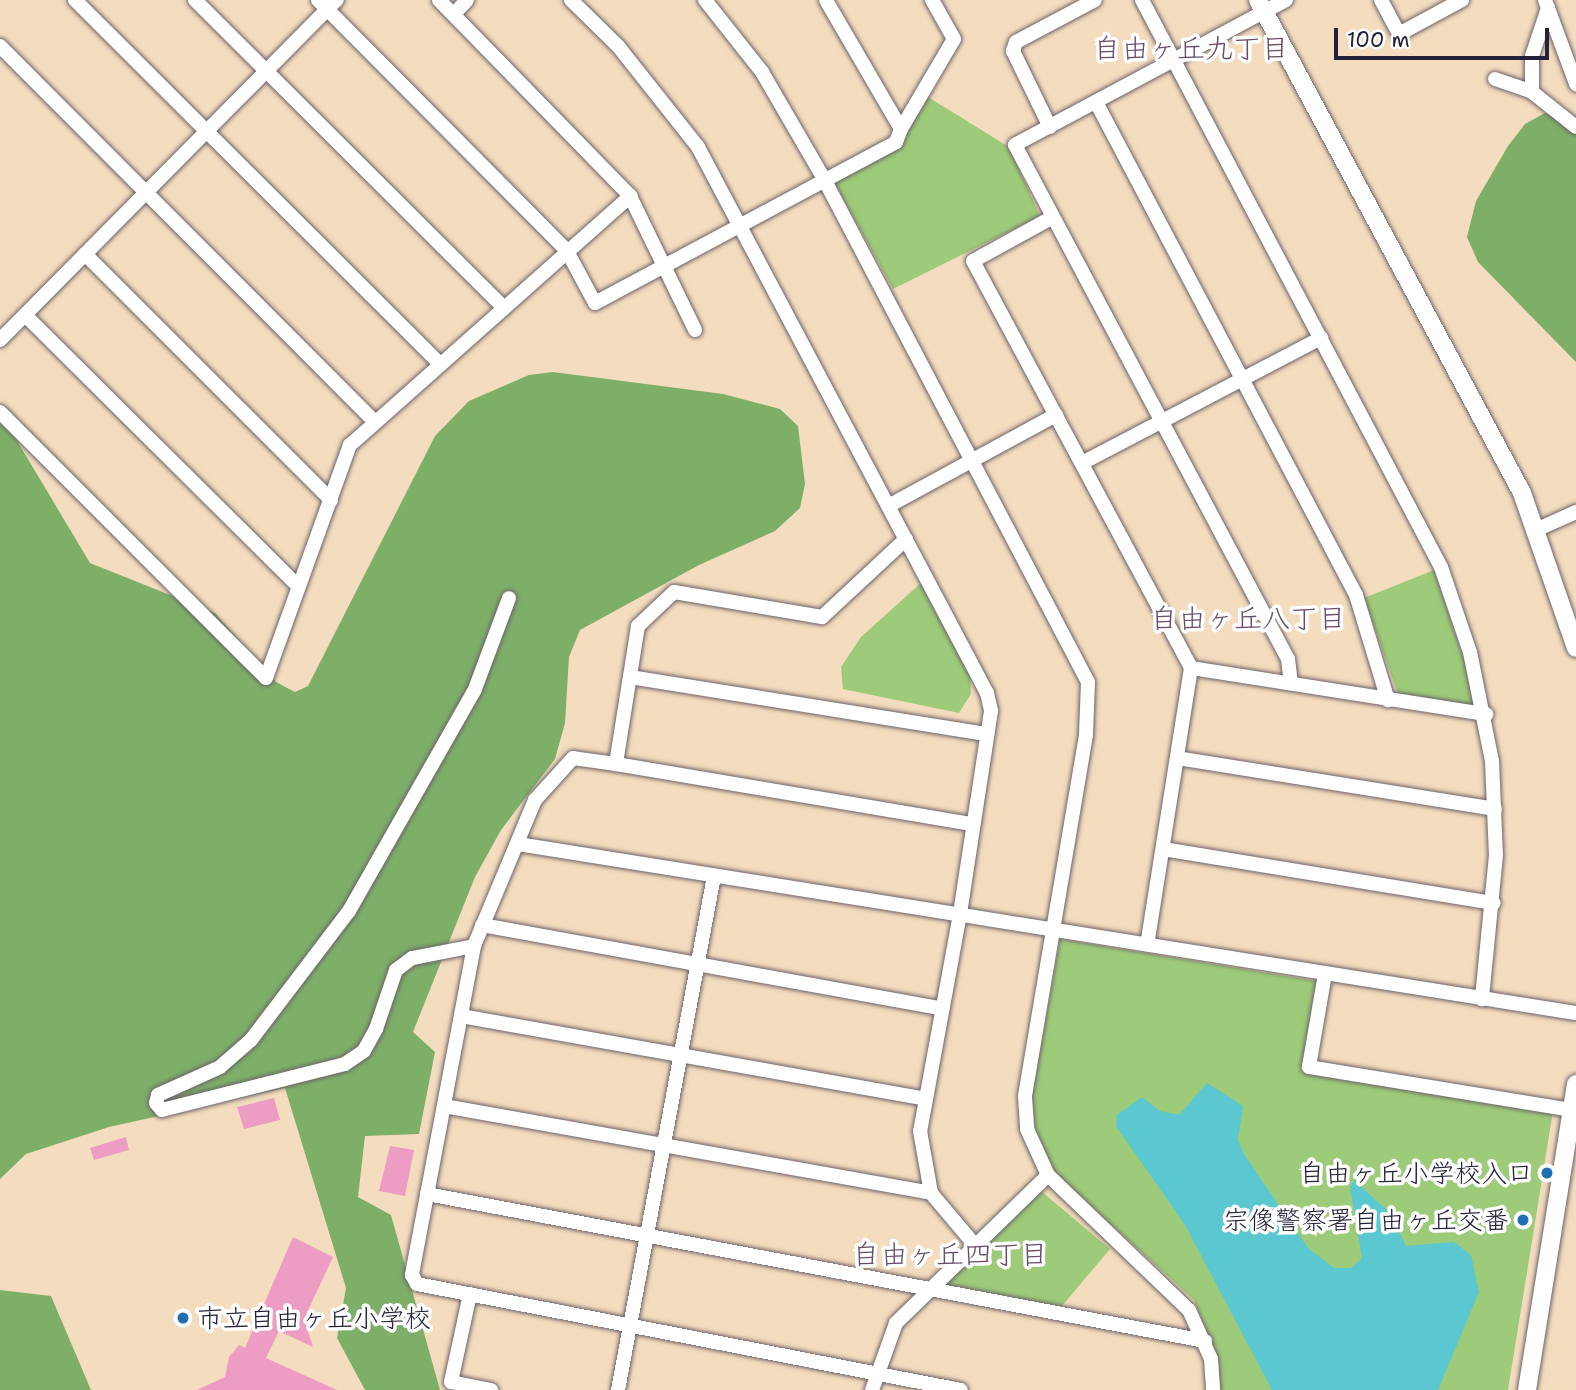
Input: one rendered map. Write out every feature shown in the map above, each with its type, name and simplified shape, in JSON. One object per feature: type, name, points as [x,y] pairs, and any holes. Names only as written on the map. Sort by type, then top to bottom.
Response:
[{"type":"street","points":[[75,0],[440,364]]},
{"type":"street","points":[[195,0],[503,307]]},
{"type":"street","points":[[439,0],[630,196],[695,330]]},
{"type":"street","points":[[454,14],[467,0]]},
{"type":"street","points":[[571,0],[664,100],[740,225],[987,693],[987,734],[960,914],[925,1099],[920,1151],[931,1193],[974,1244]]},
{"type":"street","points":[[705,0],[762,72],[824,179],[1087,682],[1086,735],[1055,930],[1024,1097],[1027,1129],[1048,1175],[1180,1297],[1205,1341],[1213,1390]]},
{"type":"street","points":[[825,0],[901,129]]},
{"type":"street","points":[[0,340],[207,132],[328,3],[567,251],[595,303],[896,142],[954,39],[932,0]]},
{"type":"street","points":[[1050,127],[1013,51],[1016,42],[1095,0]]},
{"type":"street","points":[[1142,0],[1441,567],[1486,714],[1495,809],[1494,903],[1482,999]]},
{"type":"street","points":[[1286,0],[1261,6],[1175,60],[1015,145],[1288,659],[1291,683]]},
{"type":"street","points":[[1381,0],[1399,34],[1462,0]]},
{"type":"street","points":[[1546,4],[1576,84]]},
{"type":"street","points":[[1532,92],[1532,57],[1546,4]]},
{"type":"street","points":[[1261,6],[1538,529],[1575,641]]},
{"type":"street","points":[[0,46],[375,422]]},
{"type":"street","points":[[1495,79],[1532,92],[1576,127]]},
{"type":"street","points":[[1096,102],[1356,595],[1388,700]]},
{"type":"street","points":[[0,412],[266,678],[297,585],[350,445],[630,196]]},
{"type":"street","points":[[1053,217],[973,261],[1191,668],[1147,946]]},
{"type":"street","points":[[85,254],[331,500]]},
{"type":"street","points":[[25,315],[297,585]]},
{"type":"street","points":[[1082,463],[1321,338]]},
{"type":"street","points":[[890,505],[972,458],[1056,415]]},
{"type":"street","points":[[1538,529],[1576,512]]},
{"type":"street","points":[[616,764],[638,626],[674,592],[822,617],[906,539]]},
{"type":"street","points":[[474,946],[412,958],[396,970],[376,1029],[364,1051],[345,1063],[162,1110],[156,1103],[158,1095],[220,1067],[251,1040],[349,911],[474,689],[509,598]]},
{"type":"street","points":[[1191,668],[1486,714]]},
{"type":"street","points":[[630,677],[987,734]]},
{"type":"street","points":[[961,1390],[417,1284],[412,1275],[474,946],[535,800],[573,758],[972,824]]},
{"type":"street","points":[[1177,758],[1495,809]]},
{"type":"street","points":[[518,844],[1576,1013]]},
{"type":"street","points":[[1163,849],[1494,903]]},
{"type":"street","points":[[618,1390],[714,876]]},
{"type":"street","points":[[482,925],[942,1009]]},
{"type":"street","points":[[1325,974],[1309,1067],[1572,1110]]},
{"type":"street","points":[[461,1016],[925,1099]]},
{"type":"street","points":[[1527,1390],[1576,1084]]},
{"type":"street","points":[[444,1106],[931,1193]]},
{"type":"street","points":[[872,1390],[875,1373],[895,1323],[926,1288],[1048,1175]]},
{"type":"street","points":[[427,1194],[1205,1341]]},
{"type":"street","points":[[470,1294],[451,1382],[491,1390]]},
{"type":"green space","points":[[928,97],[1009,147],[1040,216],[893,289],[833,180],[899,145]]},
{"type":"green space","points":[[1545,113],[1576,125],[1576,362],[1478,262],[1467,237],[1476,201],[1508,146],[1525,124]]},
{"type":"green space","points":[[553,372],[723,394],[780,409],[798,426],[805,484],[800,508],[775,531],[699,565],[580,630],[569,657],[565,723],[555,759],[501,830],[475,877],[413,1032],[435,1052],[419,1134],[365,1136],[358,1197],[391,1215],[440,1390],[365,1390],[337,1338],[346,1288],[285,1088],[109,1127],[26,1154],[0,1179],[0,423],[16,439],[90,563],[215,613],[276,682],[295,692],[308,686],[435,436],[469,401],[529,375]]},
{"type":"green space","points":[[1434,570],[1478,702],[1474,707],[1398,694],[1364,598]]},
{"type":"green space","points":[[922,582],[970,669],[971,694],[959,713],[843,689],[841,667],[861,637]]},
{"type":"green space","points":[[1060,939],[1316,981],[1302,1070],[1553,1111],[1508,1390],[1219,1390],[1219,1362],[1194,1300],[1049,1168],[1036,1139],[1032,1098]]},
{"type":"green space","points":[[1041,1191],[1110,1249],[1061,1307],[949,1285],[947,1280]]},
{"type":"green space","points":[[0,1290],[51,1296],[91,1390],[0,1390]]},
{"type":"water","points":[[1207,1083],[1243,1106],[1238,1140],[1244,1154],[1308,1248],[1334,1268],[1351,1268],[1362,1258],[1350,1187],[1354,1180],[1391,1214],[1406,1246],[1454,1242],[1471,1255],[1479,1292],[1438,1390],[1272,1390],[1185,1225],[1116,1126],[1117,1115],[1142,1097],[1160,1111],[1179,1115]]},
{"type":"building","points":[[274,1098],[280,1120],[244,1129],[237,1107]]},
{"type":"building","points":[[126,1137],[129,1150],[94,1160],[90,1148]]},
{"type":"building","points":[[390,1146],[414,1150],[405,1196],[379,1191]]},
{"type":"building","points":[[293,1237],[333,1257],[304,1319],[313,1347],[279,1331],[266,1358],[337,1390],[197,1390],[225,1377],[229,1357],[239,1345],[245,1348]]},
{"type":"place","name":"自由ヶ丘小学校入口","points":[[1547,1173]]},
{"type":"place","name":"宗像警察署自由ヶ丘交番","points":[[1523,1220]]},
{"type":"place","name":"市立自由ヶ丘小学校","points":[[183,1318]]},
{"type":"district","name":"自由ヶ丘九丁目","points":[[1191,48]]},
{"type":"district","name":"自由ヶ丘八丁目","points":[[1248,618]]},
{"type":"district","name":"自由ヶ丘四丁目","points":[[950,1254]]}]
